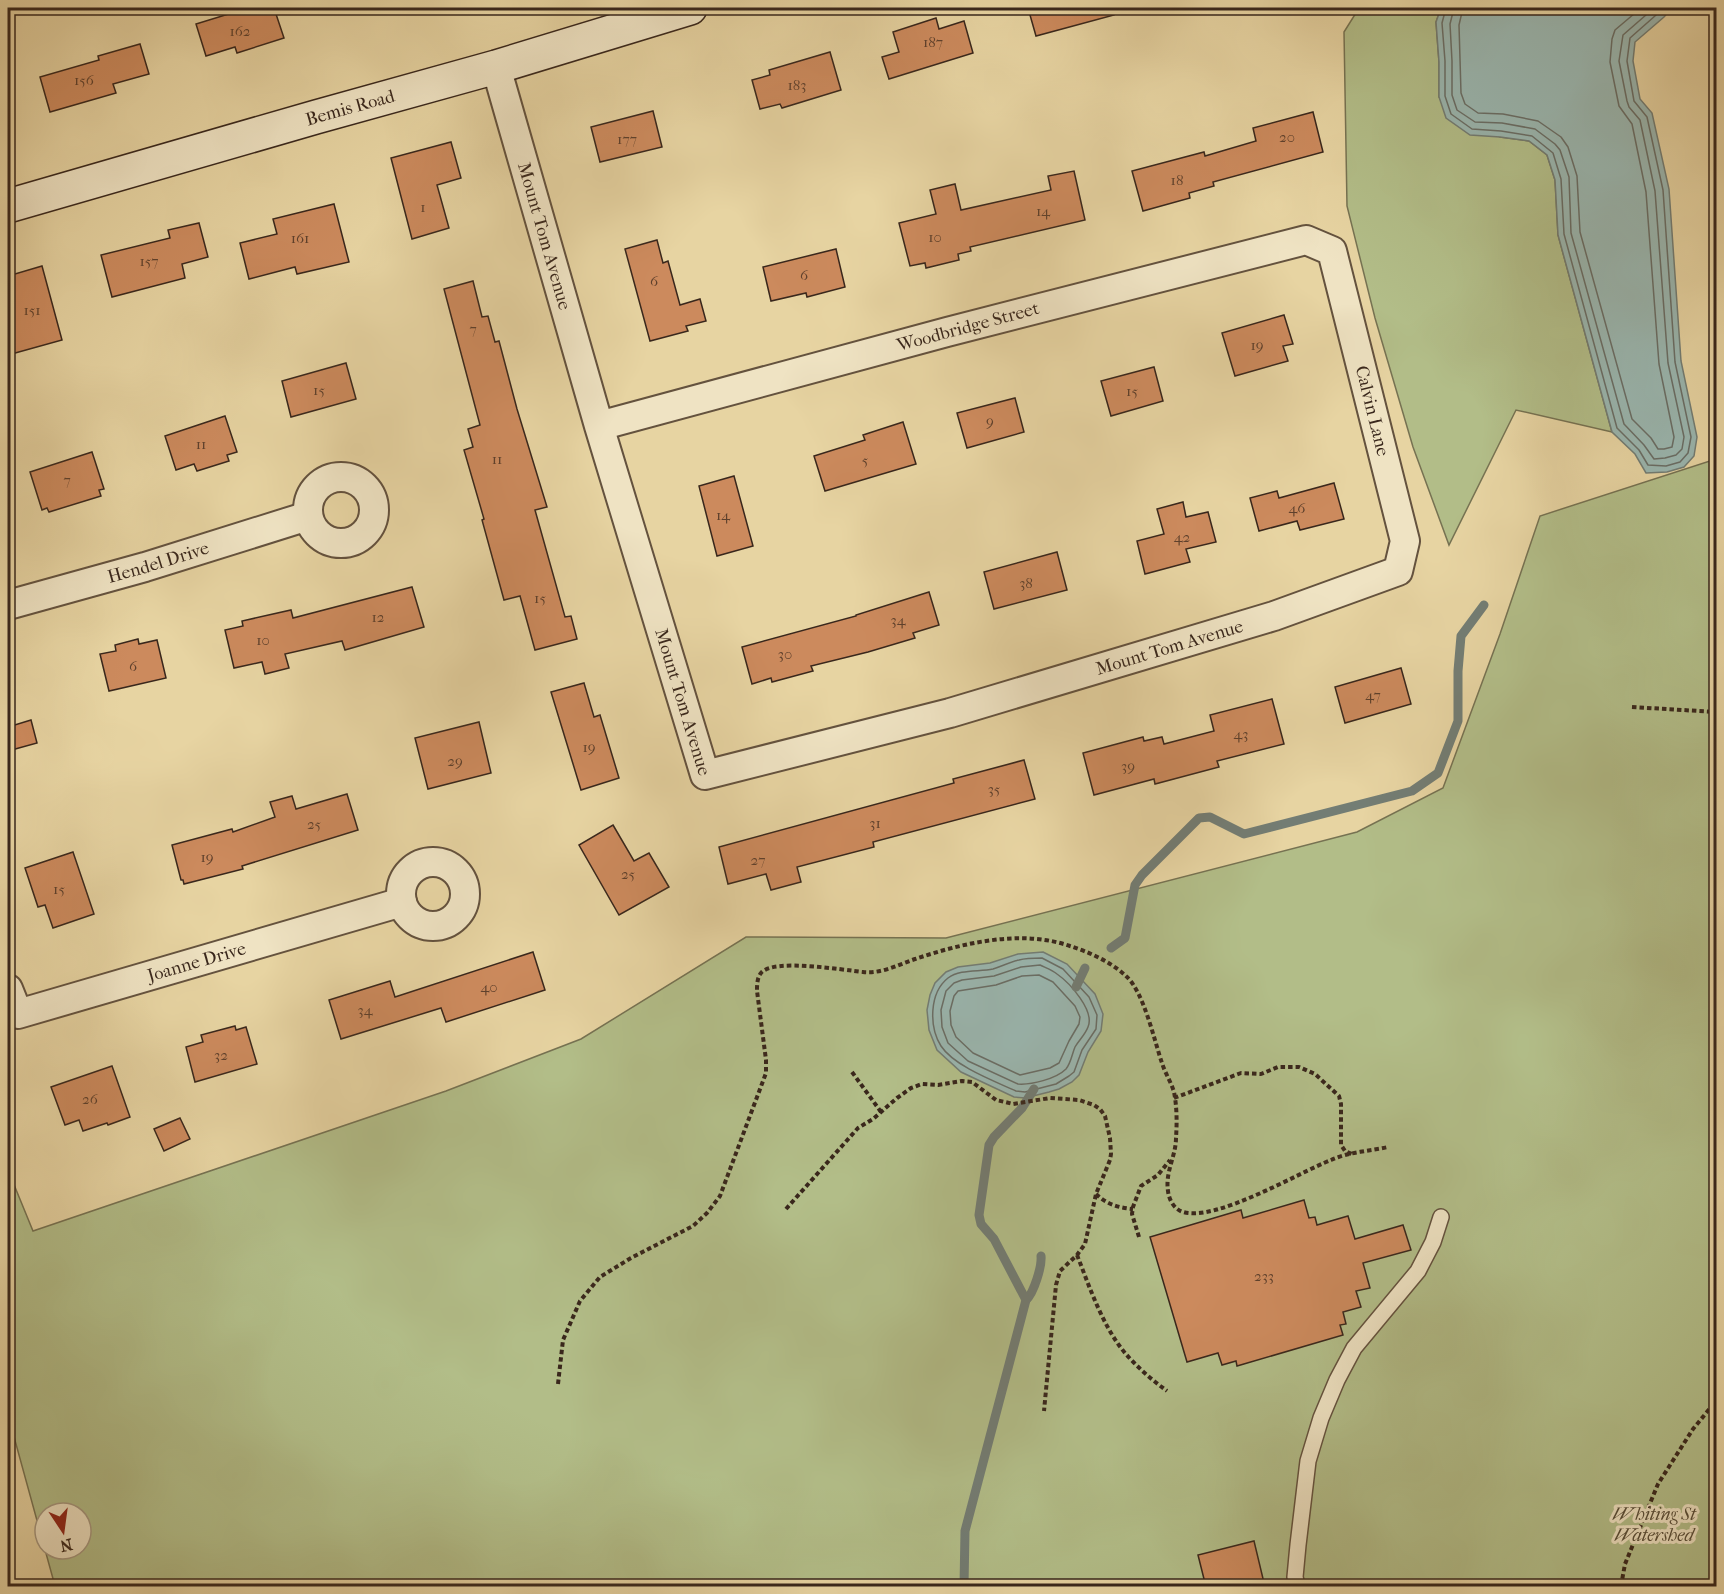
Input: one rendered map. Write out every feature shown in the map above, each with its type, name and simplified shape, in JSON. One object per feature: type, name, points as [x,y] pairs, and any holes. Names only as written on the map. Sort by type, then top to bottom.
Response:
[{"type":"street","name":"Bemis Road","points":[[8,206],[496,67],[690,8]]},
{"type":"street","name":"Mount Tom Avenue","points":[[496,67],[599,426],[705,775],[950,713],[1274,616],[1398,571],[1399,566]]},
{"type":"street","name":"Woodbridge Street","points":[[599,426],[947,332],[1306,240],[1332,251],[1333,257]]},
{"type":"street","name":"Calvin Lane","points":[[1333,257],[1406,541],[1399,566]]},
{"type":"street","name":"Hendel Drive","points":[[8,604],[145,567],[308,516]]},
{"type":"street","name":"Joanne Drive","points":[[8,989],[18,1014],[402,902]]},
{"type":"lane","points":[[1297,1587],[1298,1545],[1308,1461],[1322,1418],[1337,1380],[1354,1348],[1418,1271],[1433,1242],[1441,1217]]},
{"type":"path","points":[[1632,707],[1716,712]]},
{"type":"path","points":[[558,1384],[563,1340],[580,1301],[600,1277],[693,1226],[720,1196],[766,1073],[757,991],[757,980],[766,969],[777,966],[807,966],[869,973],[889,969],[954,947],[1008,938],[1049,940],[1072,946],[1104,960],[1127,976],[1139,996],[1174,1098],[1175,1152],[1167,1180],[1173,1206],[1181,1211],[1191,1213],[1225,1207],[1332,1159],[1388,1147]]},
{"type":"path","points":[[1174,1098],[1241,1073],[1261,1074],[1278,1067],[1299,1067],[1315,1074],[1339,1096],[1341,1104],[1339,1138],[1345,1150],[1353,1154]]},
{"type":"path","points":[[852,1072],[881,1112]]},
{"type":"path","points":[[786,1209],[858,1128],[911,1088],[922,1084],[972,1082],[996,1100],[1012,1104],[1050,1098],[1079,1100],[1100,1109],[1105,1116],[1111,1154],[1096,1194],[1084,1244],[1077,1255],[1060,1271],[1056,1284],[1044,1411]]},
{"type":"path","points":[[1139,1237],[1133,1209],[1141,1186],[1166,1167],[1175,1152]]},
{"type":"path","points":[[1096,1194],[1116,1206],[1133,1209]]},
{"type":"path","points":[[1077,1255],[1099,1310],[1114,1338],[1125,1353],[1167,1391]]},
{"type":"path","points":[[1621,1587],[1625,1564],[1658,1484],[1693,1429],[1716,1401]]},
{"type":"green space","points":[[1359,8],[1441,8],[1436,22],[1439,97],[1500,137],[1529,141],[1547,155],[1555,180],[1558,235],[1612,432],[1516,410],[1449,545],[1413,447],[1375,318],[1347,206],[1344,32]]},
{"type":"green space","name":"Whiting St Watershed","points":[[1716,459],[1716,1586],[55,1586],[48,1561],[93,1561],[93,1501],[33,1501],[33,1506],[8,1415],[8,1170],[33,1231],[446,1091],[581,1039],[746,937],[946,938],[1357,832],[1443,788],[1500,634],[1540,516]]},
{"type":"water","points":[[1441,8],[1672,8],[1635,42],[1633,61],[1640,99],[1652,113],[1669,189],[1681,361],[1697,437],[1694,456],[1684,467],[1667,472],[1646,473],[1635,454],[1612,432],[1558,235],[1555,180],[1547,155],[1529,141],[1470,135],[1446,118],[1439,97],[1436,22]]},
{"type":"water","points":[[1043,952],[1067,964],[1095,994],[1103,1014],[1101,1031],[1088,1052],[1079,1075],[1072,1082],[1049,1092],[1025,1098],[1014,1097],[961,1072],[937,1050],[929,1030],[927,1010],[930,995],[935,983],[946,972],[958,967],[990,963],[1018,954]]},
{"type":"building","points":[[248,8],[274,8],[284,38],[237,53],[235,47],[206,56],[196,24]]},
{"type":"building","points":[[1028,8],[1113,8],[1114,15],[1036,36]]},
{"type":"building","points":[[936,18],[939,29],[964,21],[973,53],[889,79],[882,57],[899,52],[893,32]]},
{"type":"building","points":[[140,44],[149,74],[113,84],[116,93],[50,112],[40,77],[99,60],[98,56]]},
{"type":"building","points":[[830,52],[841,90],[782,108],[780,104],[760,109],[752,80],[770,75],[769,70]]},
{"type":"building","points":[[653,111],[662,147],[600,162],[591,127]]},
{"type":"building","points":[[1313,112],[1323,152],[1213,182],[1214,186],[1189,193],[1190,198],[1143,211],[1132,171],[1204,152],[1205,156],[1256,141],[1253,128]]},
{"type":"building","points":[[451,142],[461,178],[437,185],[449,228],[412,239],[391,158]]},
{"type":"building","points":[[1074,171],[1085,220],[970,247],[971,251],[958,254],[959,260],[926,268],[925,263],[910,266],[899,223],[936,214],[930,190],[955,184],[961,210],[1051,190],[1048,176]]},
{"type":"building","points":[[334,204],[349,262],[297,274],[295,267],[249,279],[240,243],[277,234],[273,219]]},
{"type":"building","points":[[199,223],[208,257],[182,264],[185,278],[112,297],[101,255],[170,238],[168,230]]},
{"type":"building","points":[[657,240],[663,263],[668,261],[680,305],[700,299],[706,321],[686,326],[688,331],[650,341],[625,249]]},
{"type":"building","points":[[836,249],[845,287],[807,297],[806,293],[771,301],[763,267]]},
{"type":"building","points":[[42,266],[62,340],[8,355],[8,311],[14,309],[8,276]]},
{"type":"building","points":[[473,281],[482,317],[488,316],[495,342],[499,341],[547,507],[535,510],[565,617],[571,616],[577,639],[535,650],[520,596],[504,600],[464,450],[473,447],[468,429],[480,425],[444,289]]},
{"type":"building","points":[[1284,315],[1293,344],[1283,346],[1288,361],[1235,376],[1222,333]]},
{"type":"building","points":[[346,363],[356,399],[291,417],[282,381]]},
{"type":"building","points":[[1154,367],[1163,401],[1111,416],[1101,381]]},
{"type":"building","points":[[1015,398],[1024,432],[967,448],[957,413]]},
{"type":"building","points":[[225,416],[237,452],[227,455],[229,461],[197,471],[194,464],[176,470],[165,436]]},
{"type":"building","points":[[903,422],[916,464],[825,491],[814,456],[865,440],[863,435]]},
{"type":"building","points":[[92,452],[104,489],[99,490],[101,496],[49,512],[47,508],[42,510],[30,472]]},
{"type":"building","points":[[734,476],[753,546],[717,556],[699,486]]},
{"type":"building","points":[[1334,483],[1344,519],[1300,530],[1297,521],[1259,531],[1250,498],[1277,491],[1279,498]]},
{"type":"building","points":[[1183,502],[1186,517],[1208,512],[1216,542],[1186,549],[1190,562],[1145,574],[1137,541],[1164,534],[1157,509]]},
{"type":"building","points":[[1057,552],[1067,590],[994,609],[984,572]]},
{"type":"building","points":[[412,587],[424,627],[345,650],[342,641],[285,654],[289,668],[265,674],[262,662],[234,668],[225,630],[243,626],[242,621],[291,610],[293,618]]},
{"type":"building","points":[[929,592],[939,625],[913,633],[915,638],[811,666],[813,671],[772,682],[771,678],[752,684],[742,647],[856,616]]},
{"type":"building","points":[[138,639],[139,644],[157,640],[166,678],[109,691],[100,654],[116,651],[115,645]]},
{"type":"building","points":[[1401,668],[1411,704],[1345,723],[1335,687]]},
{"type":"building","points":[[584,683],[594,717],[600,715],[619,778],[581,790],[551,692]]},
{"type":"building","points":[[1272,699],[1284,744],[1217,761],[1219,767],[1155,784],[1154,779],[1094,795],[1083,753],[1143,737],[1144,741],[1162,737],[1164,744],[1214,731],[1210,715]]},
{"type":"building","points":[[31,720],[37,743],[8,751],[8,727]]},
{"type":"building","points":[[479,722],[491,773],[428,789],[415,738]]},
{"type":"building","points":[[1024,760],[1035,799],[873,842],[874,847],[797,867],[801,882],[771,890],[766,874],[728,884],[719,847],[954,783],[953,779]]},
{"type":"building","points":[[347,794],[358,830],[242,866],[243,869],[184,884],[181,880],[172,845],[232,829],[233,832],[275,817],[270,802],[292,796],[296,809]]},
{"type":"building","points":[[613,825],[634,861],[649,853],[669,887],[619,915],[579,845]]},
{"type":"building","points":[[73,852],[94,914],[53,928],[45,905],[38,907],[25,868]]},
{"type":"building","points":[[533,952],[545,990],[446,1022],[441,1008],[341,1039],[329,1000],[390,981],[395,997]]},
{"type":"building","points":[[235,1026],[236,1030],[246,1027],[257,1064],[195,1082],[186,1047],[203,1042],[201,1035]]},
{"type":"building","points":[[112,1066],[130,1117],[83,1131],[79,1120],[65,1125],[51,1087]]},
{"type":"building","points":[[180,1118],[190,1139],[164,1151],[154,1129]]},
{"type":"building","points":[[1304,1200],[1309,1218],[1315,1217],[1317,1225],[1348,1216],[1355,1239],[1403,1225],[1411,1250],[1363,1263],[1370,1288],[1356,1291],[1361,1307],[1343,1312],[1346,1324],[1340,1325],[1343,1335],[1237,1366],[1236,1361],[1222,1365],[1218,1353],[1187,1362],[1150,1237],[1241,1210],[1243,1218]]},
{"type":"building","points":[[1254,1541],[1265,1587],[1206,1587],[1198,1555]]},
{"type":"waterway","points":[[1111,948],[1125,938],[1135,885],[1142,875],[1199,818],[1210,817],[1244,834],[1412,791],[1438,773],[1458,721],[1461,636],[1484,605]]},
{"type":"waterway","points":[[1076,987],[1085,968]]},
{"type":"waterway","points":[[964,1586],[965,1531],[1026,1300],[994,1239],[981,1224],[979,1215],[989,1145],[1022,1108],[1034,1089]]},
{"type":"waterway","points":[[1026,1300],[1037,1279],[1041,1256]]}]
